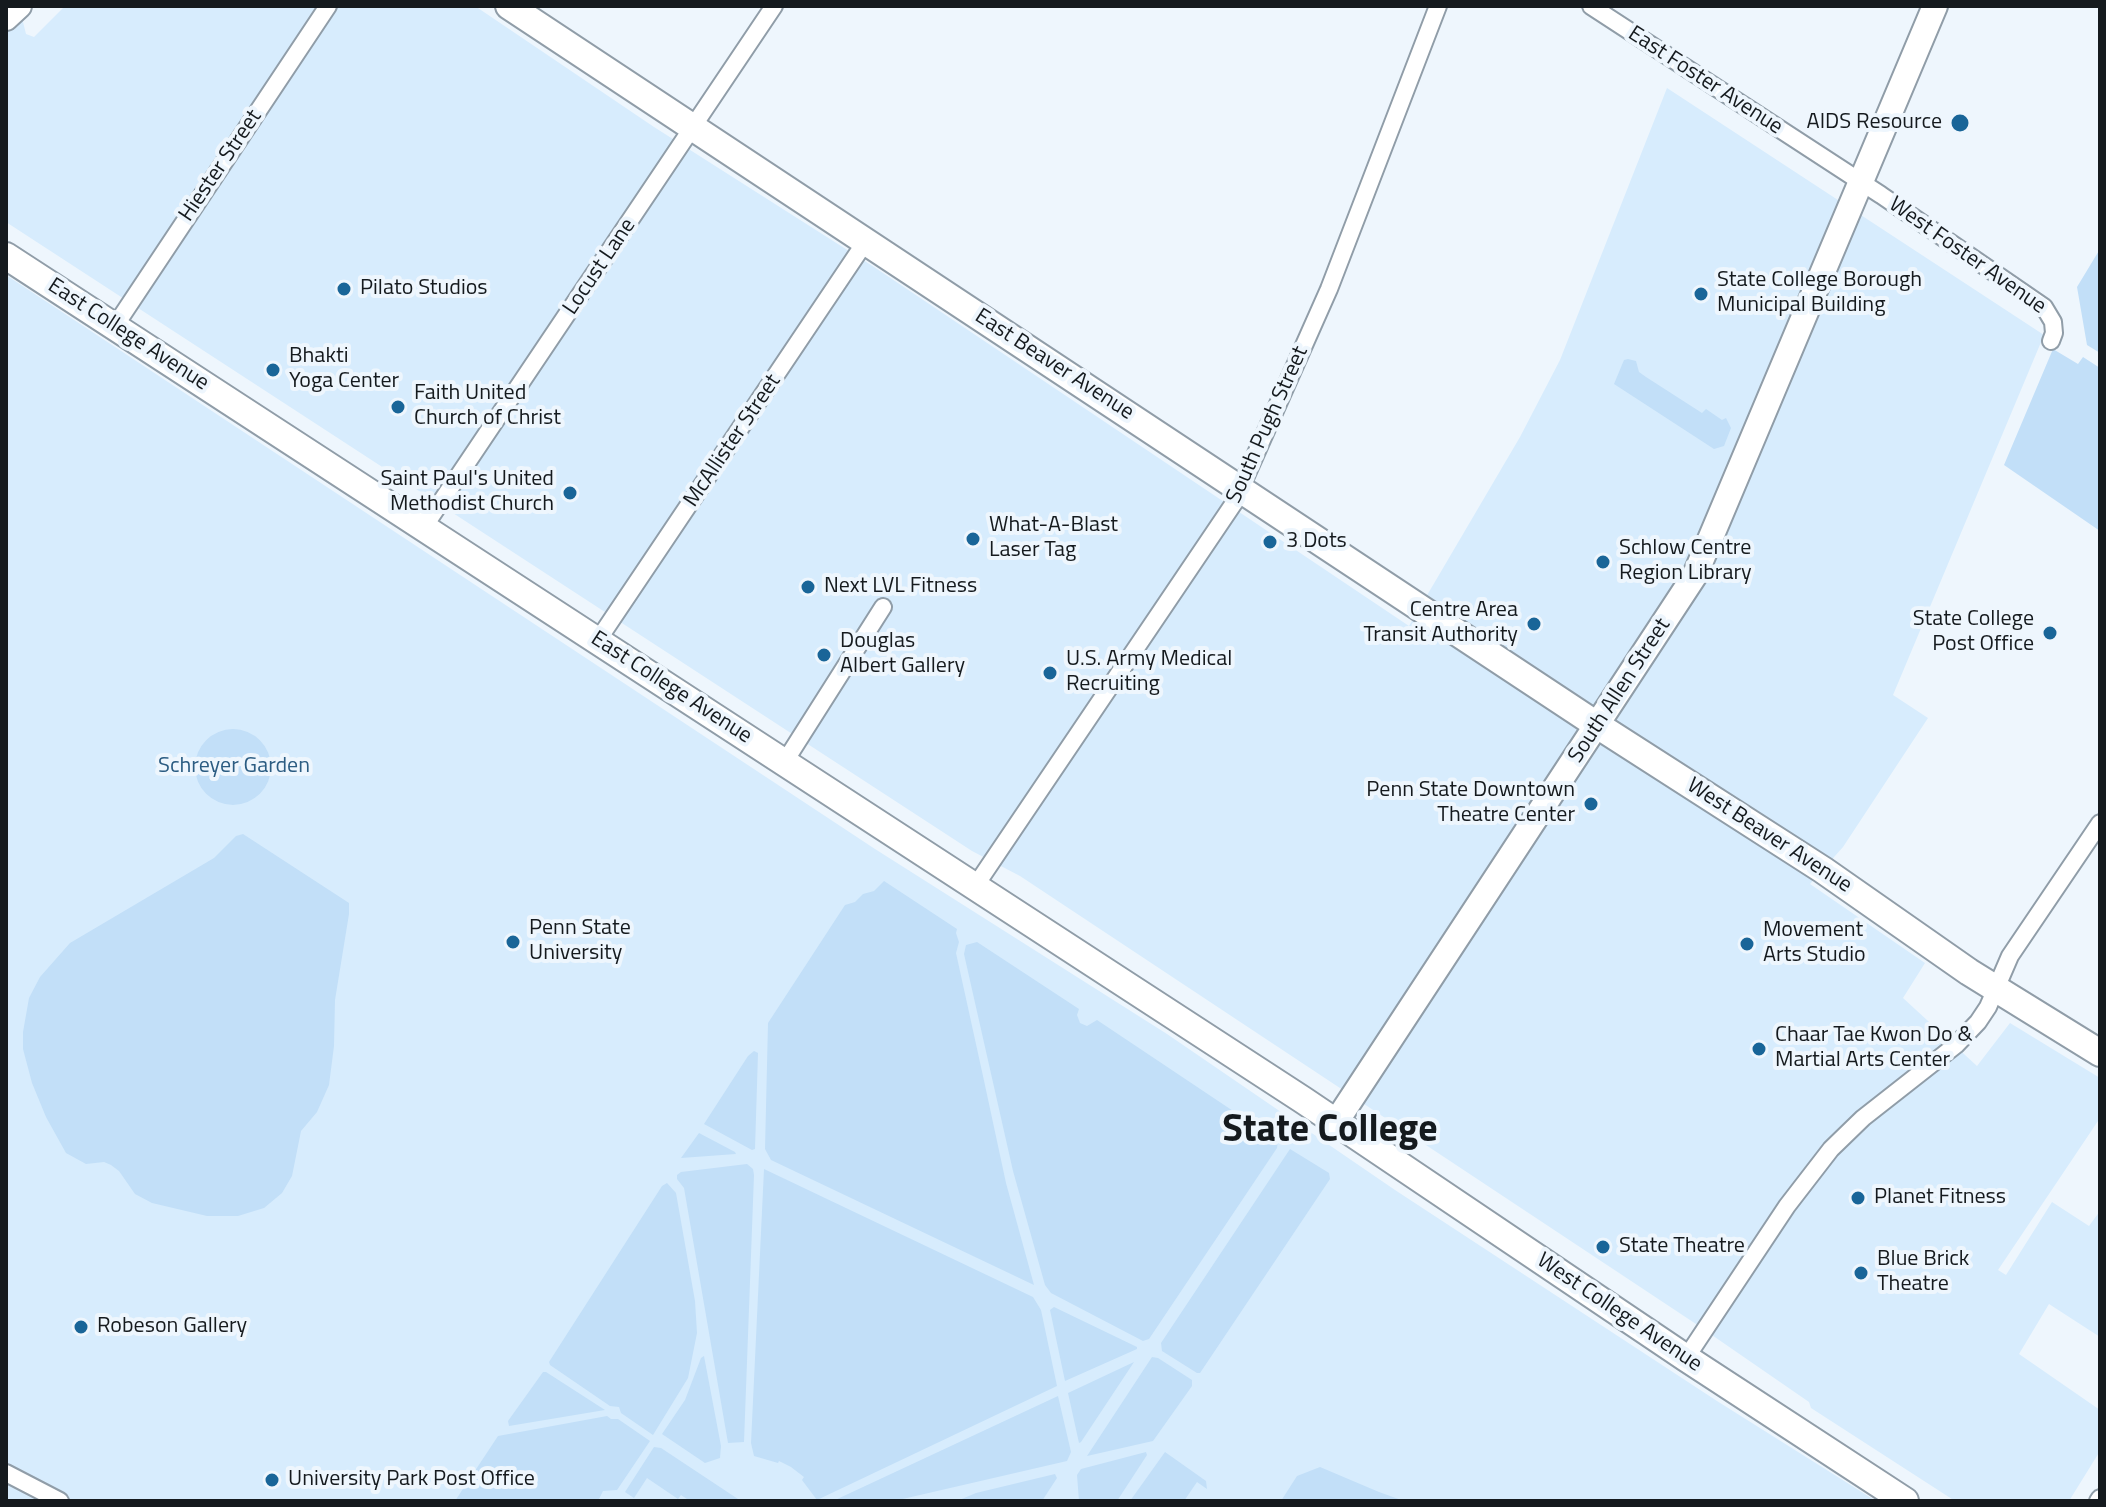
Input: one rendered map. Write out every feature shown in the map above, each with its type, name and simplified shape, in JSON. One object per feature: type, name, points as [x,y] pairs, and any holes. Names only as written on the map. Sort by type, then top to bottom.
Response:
[{"type":"main road","name":"East Beaver Avenue","points":[[509,6],[1597,725]]},
{"type":"main road","name":"East College Avenue","points":[[6,256],[1336,1122]]},
{"type":"main road","name":"West Beaver Avenue","points":[[1597,725],[1738,814],[1995,988],[2100,1053]]},
{"type":"main road","name":"West College Avenue","points":[[1336,1122],[1905,1501]]},
{"type":"street","points":[[6,18],[19,6]]},
{"type":"street","name":"Hiester Street","points":[[115,326],[328,6]]},
{"type":"street","name":"Locust Lane","points":[[424,527],[774,6]]},
{"type":"street","name":"South Pugh Street","points":[[974,888],[1234,503],[1329,289],[1438,6]]},
{"type":"street","name":"East Foster Avenue","points":[[1591,6],[1861,182]]},
{"type":"street","name":"South Allen Street","points":[[1336,1122],[1699,567],[1935,6]]},
{"type":"street","name":"West Foster Avenue","points":[[1861,182],[2044,307],[2053,322],[2051,341]]},
{"type":"street","name":"McAllister Street","points":[[598,640],[866,241]]},
{"type":"street","points":[[784,763],[883,607]]},
{"type":"street","points":[[1686,1358],[1787,1206],[1831,1149],[1868,1113],[1971,1031],[1988,1007],[2010,956],[2100,823]]},
{"type":"street","points":[[6,1473],[60,1501]]},
{"type":"shaded area","points":[[6,6],[19,6],[26,34],[34,37],[65,6],[475,6],[654,127],[874,267],[1409,626],[1520,437],[1560,360],[1667,88],[2044,335],[1893,695],[1928,718],[1843,847],[1810,884],[1925,963],[1903,998],[1977,1066],[2010,1023],[2100,1078],[2100,1118],[1998,1270],[2006,1275],[2052,1202],[2089,1226],[2100,1211],[2100,1337],[2049,1304],[2019,1354],[2100,1410],[2100,1451],[2069,1501],[1955,1501],[1811,1408],[1809,1402],[1693,1322],[1020,876],[972,851],[6,222]]},
{"type":"shaded area","name":"Penn State University","points":[[6,275],[875,849],[1167,1034],[1395,1190],[1876,1501],[6,1501]]},
{"type":"green space","points":[[2100,249],[2100,353],[2087,345],[2077,287]]},
{"type":"green space","points":[[2053,349],[2078,364],[2083,357],[2100,368],[2100,531],[2004,465]]},
{"type":"green space","points":[[1624,360],[1636,361],[1639,372],[1702,413],[1706,409],[1722,420],[1726,418],[1731,428],[1724,446],[1714,449],[1614,384]]},
{"type":"green space","name":"Schreyer Garden","points":[[233,729],[247,732],[260,740],[268,753],[271,767],[268,781],[260,794],[247,802],[233,805],[219,802],[206,794],[198,781],[195,767],[198,753],[206,740],[219,732]]},
{"type":"green space","points":[[243,834],[349,903],[349,914],[335,1000],[329,1085],[317,1112],[301,1131],[292,1176],[282,1193],[264,1208],[238,1216],[207,1216],[152,1203],[135,1194],[111,1165],[104,1162],[86,1164],[66,1153],[32,1083],[23,1049],[23,1032],[29,998],[40,977],[70,943],[214,858],[236,836]]},
{"type":"green space","points":[[884,881],[957,929],[959,942],[956,953],[1006,1183],[1034,1285],[771,1160],[765,1149],[768,1023],[845,905],[874,891]]},
{"type":"green space","points":[[977,942],[1079,1009],[1077,1015],[1080,1023],[1087,1026],[1097,1020],[1278,1141],[1277,1148],[1149,1339],[1143,1341],[1051,1293],[1045,1285],[1013,1171],[964,954],[966,945]]},
{"type":"green space","points":[[754,1051],[758,1053],[755,1149],[752,1150],[704,1124]]},
{"type":"green space","points":[[699,1133],[735,1152],[736,1154],[681,1158]]},
{"type":"green space","points":[[1290,1149],[1329,1173],[1330,1179],[1200,1373],[1197,1373],[1162,1351],[1161,1343]]},
{"type":"green space","points":[[747,1164],[754,1175],[744,1442],[728,1443],[684,1188],[677,1175]]},
{"type":"green space","points":[[764,1169],[1033,1297],[1041,1310],[1057,1386],[817,1500],[802,1480],[804,1477],[791,1467],[754,1456],[751,1443]]},
{"type":"green space","points":[[667,1183],[676,1193],[695,1301],[697,1333],[688,1378],[653,1435],[621,1413],[619,1407],[610,1406],[549,1362],[662,1186]]},
{"type":"green space","points":[[1054,1307],[1137,1349],[1065,1381],[1050,1310]]},
{"type":"green space","points":[[704,1356],[721,1446],[720,1458],[705,1463],[662,1434],[685,1400]]},
{"type":"green space","points":[[1152,1357],[1192,1380],[1192,1386],[1153,1441],[1087,1456]]},
{"type":"green space","points":[[1134,1362],[1081,1442],[1079,1443],[1068,1393]]},
{"type":"green space","points":[[543,1372],[605,1410],[509,1426],[508,1421]]},
{"type":"green space","points":[[1058,1396],[1071,1452],[1067,1461],[894,1501],[833,1501]]},
{"type":"green space","points":[[607,1416],[618,1419],[650,1441],[617,1490],[603,1491],[598,1501],[455,1501],[498,1436]]},
{"type":"green space","points":[[654,1447],[661,1448],[741,1501],[690,1501],[681,1495],[678,1499],[647,1478],[634,1498],[625,1492]]},
{"type":"green space","points":[[1146,1452],[1117,1501],[1079,1501],[1077,1475],[1081,1469]]},
{"type":"green space","points":[[1165,1452],[1206,1481],[1207,1489],[1197,1482],[1184,1501],[1130,1501]]},
{"type":"green space","points":[[1320,1467],[1404,1501],[1281,1501],[1297,1476]]},
{"type":"green space","points":[[1055,1474],[1057,1478],[1042,1501],[957,1501],[976,1493]]},
{"type":"place","name":"AIDS Resource","points":[[1960,123]]},
{"type":"place","name":"Pilato Studios","points":[[344,289]]},
{"type":"place","name":"State College Borough Municipal Building","points":[[1701,294]]},
{"type":"place","name":"Bhakti Yoga Center","points":[[273,370]]},
{"type":"place","name":"Faith United Church of Christ","points":[[398,407]]},
{"type":"place","name":"Saint Paul's United Methodist Church","points":[[570,493]]},
{"type":"place","name":"What-A-Blast Laser Tag","points":[[973,539]]},
{"type":"place","name":"3 Dots","points":[[1270,542]]},
{"type":"place","name":"Schlow Centre Region Library","points":[[1603,562]]},
{"type":"place","name":"Next LVL Fitness","points":[[808,587]]},
{"type":"place","name":"Centre Area Transit Authority","points":[[1534,624]]},
{"type":"place","name":"State College Post Office","points":[[2050,633]]},
{"type":"place","name":"Douglas Albert Gallery","points":[[824,655]]},
{"type":"place","name":"U.S. Army Medical Recruiting","points":[[1050,673]]},
{"type":"place","name":"Penn State Downtown Theatre Center","points":[[1591,804]]},
{"type":"place","name":"Penn State University","points":[[513,942]]},
{"type":"place","name":"Movement Arts Studio","points":[[1747,944]]},
{"type":"place","name":"Chaar Tae Kwon Do & Martial Arts Center","points":[[1759,1049]]},
{"type":"place","name":"Planet Fitness","points":[[1858,1198]]},
{"type":"place","name":"State Theatre","points":[[1603,1247]]},
{"type":"place","name":"Blue Brick Theatre","points":[[1861,1273]]},
{"type":"place","name":"Robeson Gallery","points":[[81,1327]]},
{"type":"place","name":"University Park Post Office","points":[[272,1480]]},
{"type":"district","name":"State College","points":[[1330,1132]]}]
